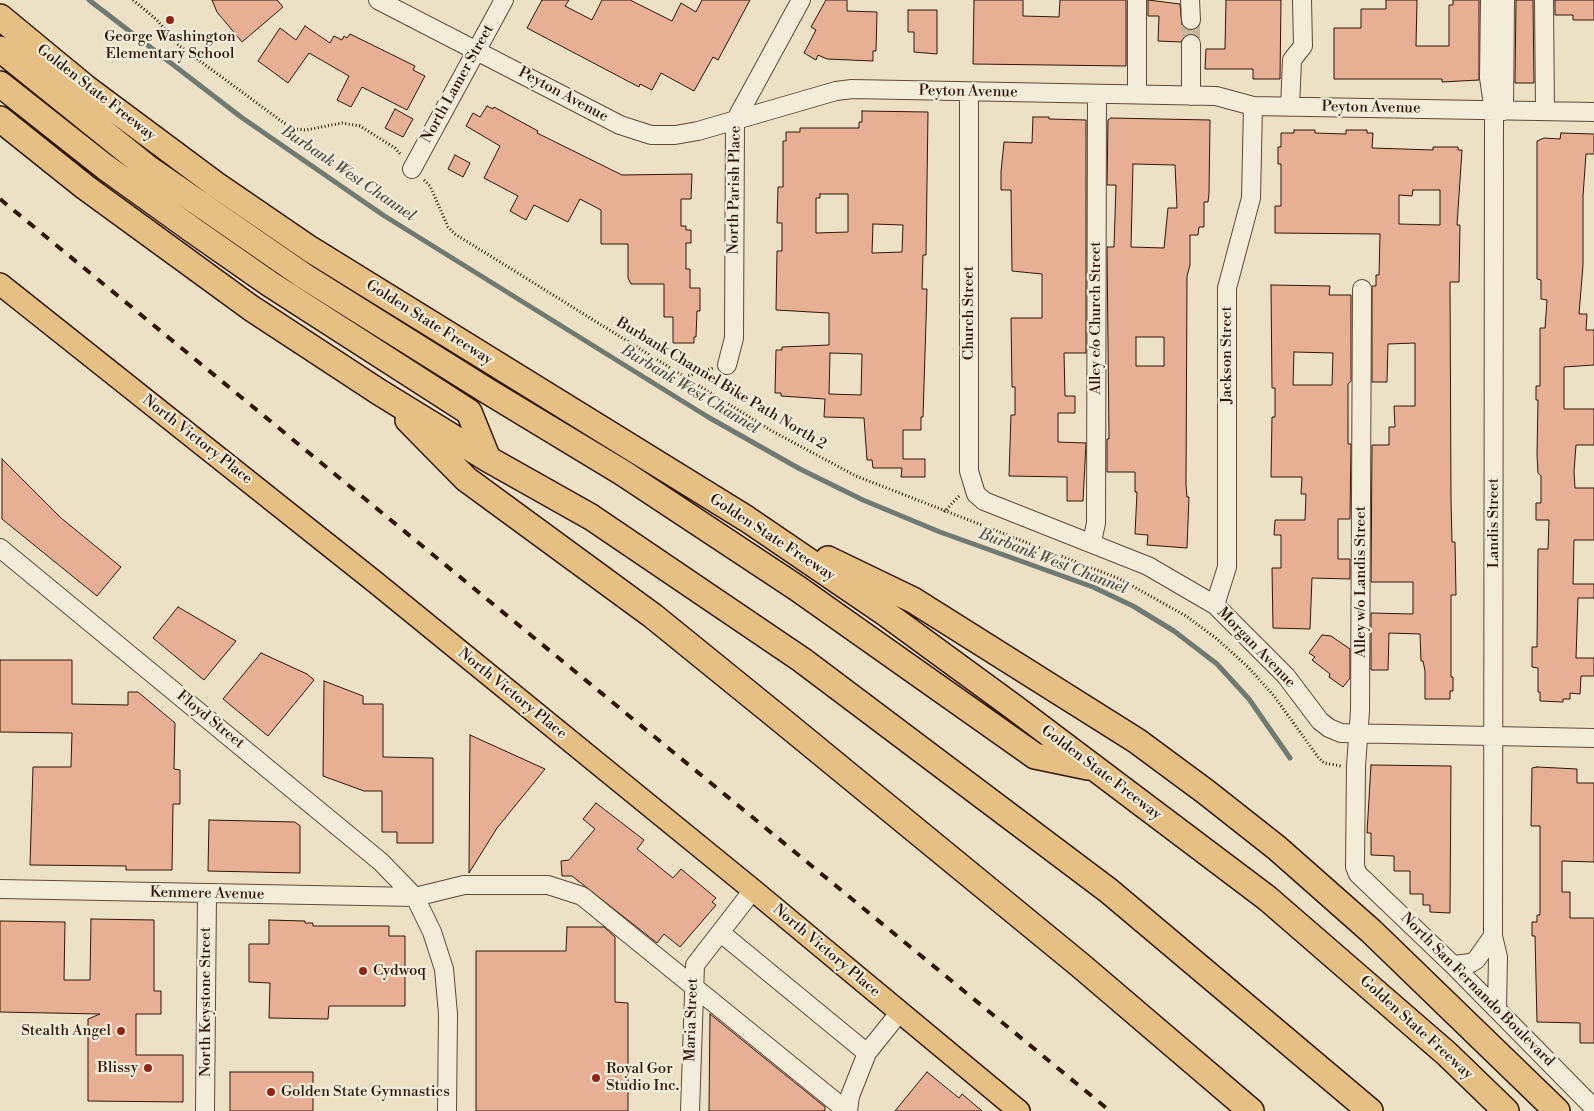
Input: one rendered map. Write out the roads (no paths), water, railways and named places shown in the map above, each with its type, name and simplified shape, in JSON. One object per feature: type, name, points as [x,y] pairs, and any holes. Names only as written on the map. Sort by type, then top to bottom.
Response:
[{"type":"highway","name":"Golden State Freeway","points":[[0,17],[94,94],[215,184],[310,249],[747,519],[885,613],[1266,898],[1448,1054],[1506,1111]]},
{"type":"highway","points":[[0,49],[148,168],[304,276],[488,392],[622,473],[797,588],[1035,756],[1095,769]]},
{"type":"highway","points":[[0,84],[105,167],[194,231],[285,294],[469,412],[488,458]]},
{"type":"highway","points":[[0,120],[85,187],[251,308],[379,392],[592,518],[802,660],[1109,891],[1370,1111]]},
{"type":"highway","points":[[379,392],[466,479],[653,616],[1080,965],[1251,1111]]},
{"type":"highway","points":[[747,519],[913,600],[1137,741],[1276,848],[1371,931],[1557,1111]]},
{"type":"main road","name":"North Victory Place","points":[[0,284],[375,582],[753,890],[1019,1111]]},
{"type":"street","name":"Peyton Avenue","points":[[378,0],[620,125],[651,135],[675,135],[736,121],[836,91],[852,89],[1216,96],[1253,106],[1594,112]]},
{"type":"street","name":"North Lamer Street","points":[[412,169],[504,0]]},
{"type":"street","name":"North Parish Place","points":[[727,366],[734,338],[736,121],[801,0]]},
{"type":"street","points":[[1137,94],[1138,0]]},
{"type":"street","points":[[1190,0],[1191,20]]},
{"type":"street","points":[[1290,107],[1292,60],[1302,46],[1302,0]]},
{"type":"street","points":[[1490,0],[1489,78],[1499,111]]},
{"type":"street","points":[[1499,111],[1505,0]]},
{"type":"street","points":[[1544,0],[1545,111]]},
{"type":"street","points":[[1191,44],[1191,96]]},
{"type":"street","name":"Church Street","points":[[969,92],[968,472],[972,488],[984,501],[1010,511]]},
{"type":"street","name":"Alley e/o Church Street","points":[[1092,542],[1096,523],[1097,94]]},
{"type":"street","name":"Jackson Street","points":[[1215,605],[1227,567],[1227,288],[1252,198],[1253,106]]},
{"type":"street","name":"Landis Street","points":[[1497,1009],[1498,957],[1493,936],[1499,111]]},
{"type":"street","name":"Alley w/o Landis Street","points":[[1358,874],[1355,867],[1362,289]]},
{"type":"street","name":"Morgan Avenue","points":[[1010,511],[1092,542],[1148,566],[1215,605],[1286,676],[1325,724],[1340,733],[1594,738]]},
{"type":"street","name":"Floyd Street","points":[[0,548],[381,862],[415,897],[432,932],[446,979],[448,1014],[447,1111]]},
{"type":"street","name":"North San Fernando Boulevard","points":[[1358,874],[1497,1009],[1594,1108]]},
{"type":"street","name":"Kenmere Avenue","points":[[0,890],[415,897],[464,885],[548,885],[582,896],[848,1111]]},
{"type":"street","name":"Maria Street","points":[[690,1111],[695,966],[753,890]]},
{"type":"street","name":"North Keystone Street","points":[[205,1111],[207,894]]},
{"type":"street","points":[[721,933],[867,1053]]},
{"type":"street","points":[[1452,965],[1471,963],[1476,960],[1493,936]]},
{"type":"street","points":[[848,1111],[850,1096],[867,1053],[900,1013]]},
{"type":"waterway","name":"Burbank West Channel","points":[[89,0],[241,117],[383,215],[708,417],[800,469],[863,500],[940,532],[1093,587],[1133,606],[1174,631],[1217,664],[1249,699],[1290,758]]},
{"type":"tunnel","points":[[1191,20],[1191,44]]},
{"type":"railway","points":[[0,199],[1110,1111]]},
{"type":"place","name":"George Washington Elementary School","points":[[170,20]]},
{"type":"place","name":"Cydwoq","points":[[363,971]]},
{"type":"place","name":"Stealth Angel","points":[[121,1031]]},
{"type":"place","name":"Blissy","points":[[148,1068]]},
{"type":"place","name":"Royal Gor Studio Inc.","points":[[596,1078]]},
{"type":"place","name":"Golden State Gymnastics","points":[[271,1092]]}]
